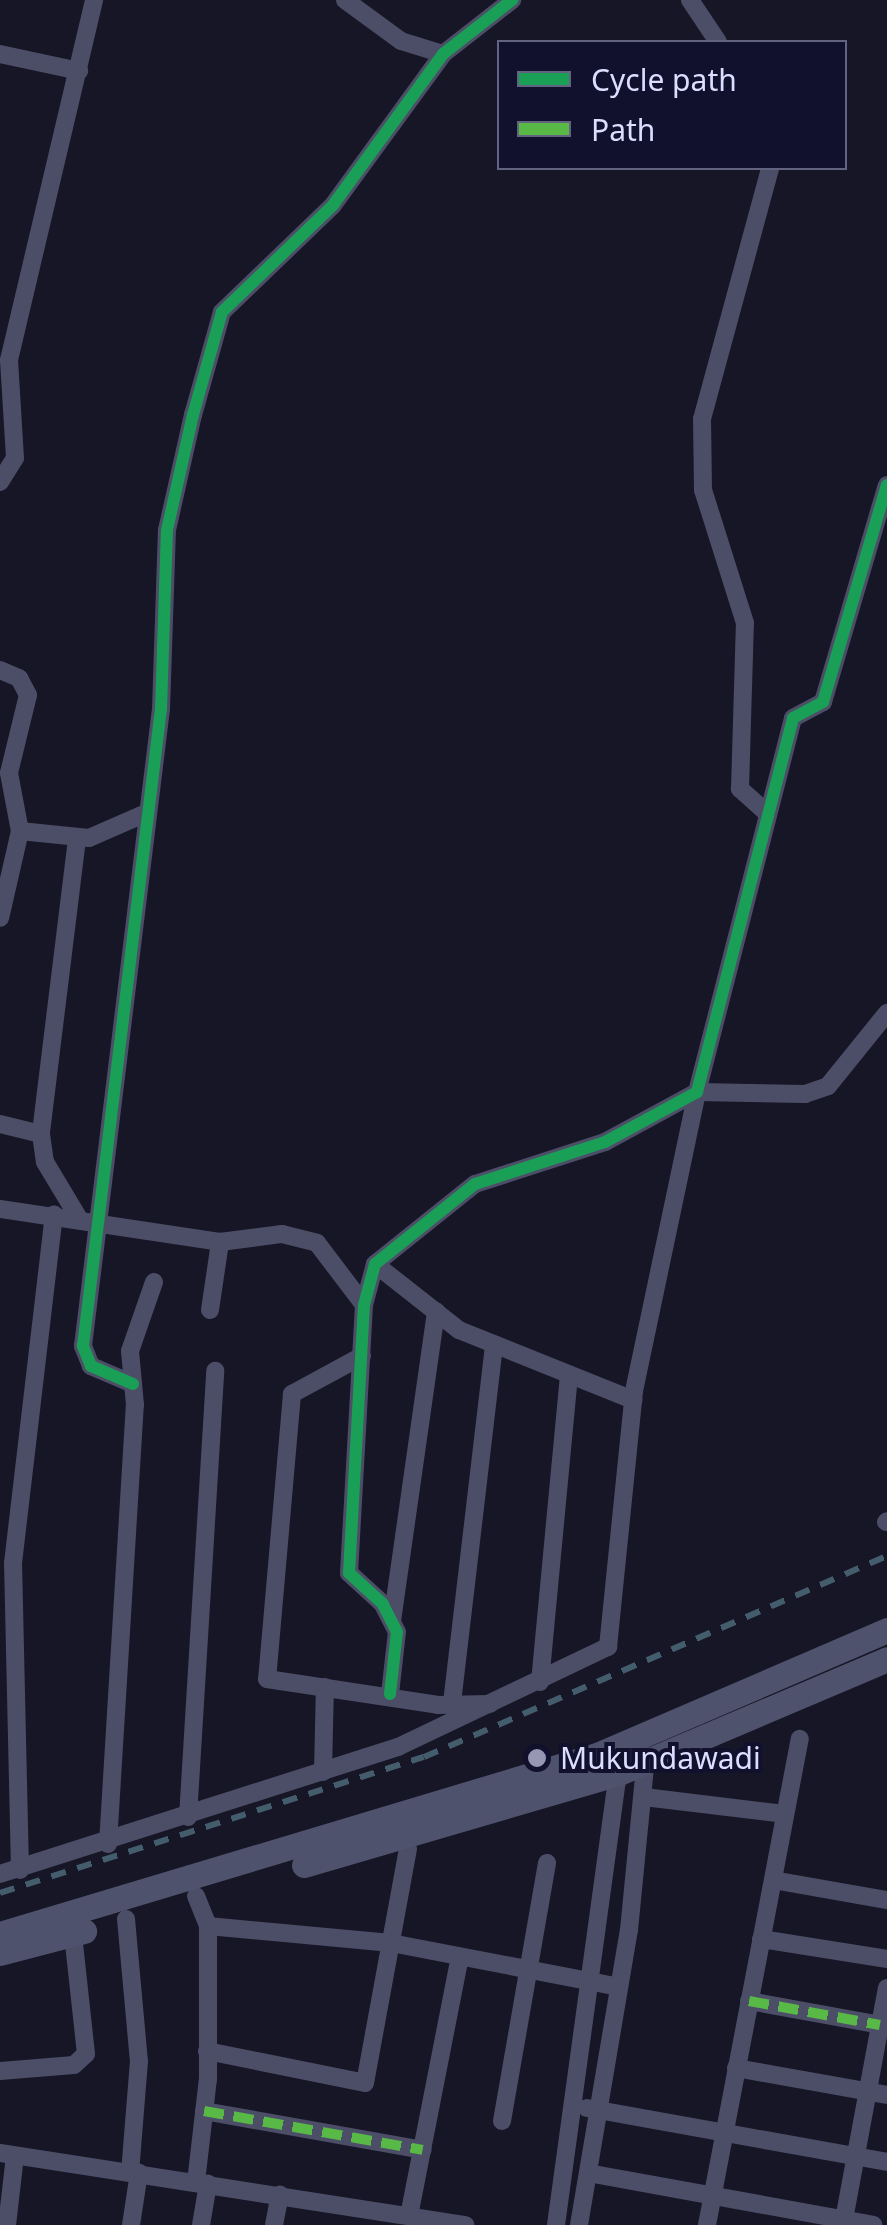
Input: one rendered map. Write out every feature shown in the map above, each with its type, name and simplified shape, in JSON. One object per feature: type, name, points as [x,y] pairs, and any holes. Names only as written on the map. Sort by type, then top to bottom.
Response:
[{"type":"street","points":[[0,482],[15,458],[6,371],[94,0]]},
{"type":"street","points":[[345,0],[400,41],[443,54]]},
{"type":"street","points":[[133,1384],[83,1356],[88,1218],[118,1102],[144,814],[162,709],[167,530],[222,312],[333,205],[443,54],[512,0]]},
{"type":"street","points":[[690,0],[717,40]]},
{"type":"street","points":[[0,54],[80,71]]},
{"type":"street","points":[[768,814],[740,789],[745,622],[703,490],[702,419],[769,170]]},
{"type":"street","points":[[0,1874],[108,1844],[323,1772],[496,1704],[608,1647],[633,1400],[697,1092],[793,718],[823,702],[887,485]]},
{"type":"street","points":[[0,670],[20,678],[28,695],[9,773],[20,831],[0,918]]},
{"type":"street","points":[[20,831],[78,839],[144,814]]},
{"type":"street","points":[[78,839],[40,1134],[45,1162],[88,1218]]},
{"type":"street","points":[[392,1620],[349,1574],[364,1305],[376,1264],[475,1184],[605,1142],[697,1092],[805,1094],[828,1086],[887,1013]]},
{"type":"street","points":[[0,1124],[40,1134]]},
{"type":"street","points":[[0,1208],[88,1218],[220,1242],[282,1234],[316,1244],[364,1305]]},
{"type":"street","points":[[20,1870],[6,1559],[54,1214]]},
{"type":"street","points":[[210,1310],[220,1242]]},
{"type":"street","points":[[376,1264],[436,1312],[494,1344],[633,1400]]},
{"type":"street","points":[[108,1844],[133,1384],[131,1340],[154,1282]]},
{"type":"street","points":[[390,1694],[392,1620],[436,1312]]},
{"type":"street","points":[[452,1702],[494,1344]]},
{"type":"street","points":[[362,1356],[292,1394],[268,1679],[496,1704]]},
{"type":"street","points":[[188,1817],[215,1372]]},
{"type":"street","points":[[540,1682],[569,1374]]},
{"type":"street","points":[[0,1934],[618,1746],[887,1630]]},
{"type":"street","points":[[0,1953],[619,1774],[887,1659]]},
{"type":"street","points":[[323,1772],[325,1687]]},
{"type":"street","points":[[579,2225],[619,1988],[644,1798],[646,1734]]},
{"type":"street","points":[[707,2225],[800,1739]]},
{"type":"street","points":[[556,2225],[595,1982],[619,1774],[618,1746]]},
{"type":"street","points":[[644,1798],[785,1814]]},
{"type":"street","points":[[207,2051],[366,2083],[408,1848]]},
{"type":"street","points":[[502,2121],[547,1862]]},
{"type":"street","points":[[773,1880],[887,1900]]},
{"type":"street","points":[[196,1896],[208,1926],[201,2225]]},
{"type":"street","points":[[126,1919],[139,2060],[131,2225]]},
{"type":"street","points":[[208,1926],[391,1943],[619,1988]]},
{"type":"street","points":[[0,2070],[74,2065],[86,2054],[73,1934]]},
{"type":"street","points":[[761,1938],[887,1959]]},
{"type":"street","points":[[409,2216],[460,1957]]},
{"type":"street","points":[[844,2223],[856,2157],[878,2093],[887,1988]]},
{"type":"street","points":[[750,2001],[884,2026]]},
{"type":"street","points":[[736,2068],[878,2093]]},
{"type":"street","points":[[575,2106],[887,2162]]},
{"type":"street","points":[[204,2111],[423,2150]]},
{"type":"street","points":[[6,2225],[7,2154],[465,2225]]},
{"type":"street","points":[[588,2174],[844,2223],[873,2225]]},
{"type":"street","points":[[274,2225],[280,2195]]},
{"type":"street","points":[[340,2225],[343,2206]]},
{"type":"railway","points":[[0,1893],[424,1757],[887,1556]]},
{"type":"marked path","points":[[749,2001],[880,2025]]},
{"type":"marked path","points":[[204,2111],[423,2150]]},
{"type":"cycle path","points":[[133,1384],[91,1366],[83,1346],[161,709],[167,530],[193,415],[222,312],[333,205],[443,54],[512,0]]},
{"type":"cycle path","points":[[390,1694],[397,1632],[383,1604],[349,1573],[364,1305],[375,1264],[475,1184],[605,1142],[697,1092],[793,718],[823,702],[887,485]]},
{"type":"place","name":"Mukundawadi","points":[[537,1758]]}]
